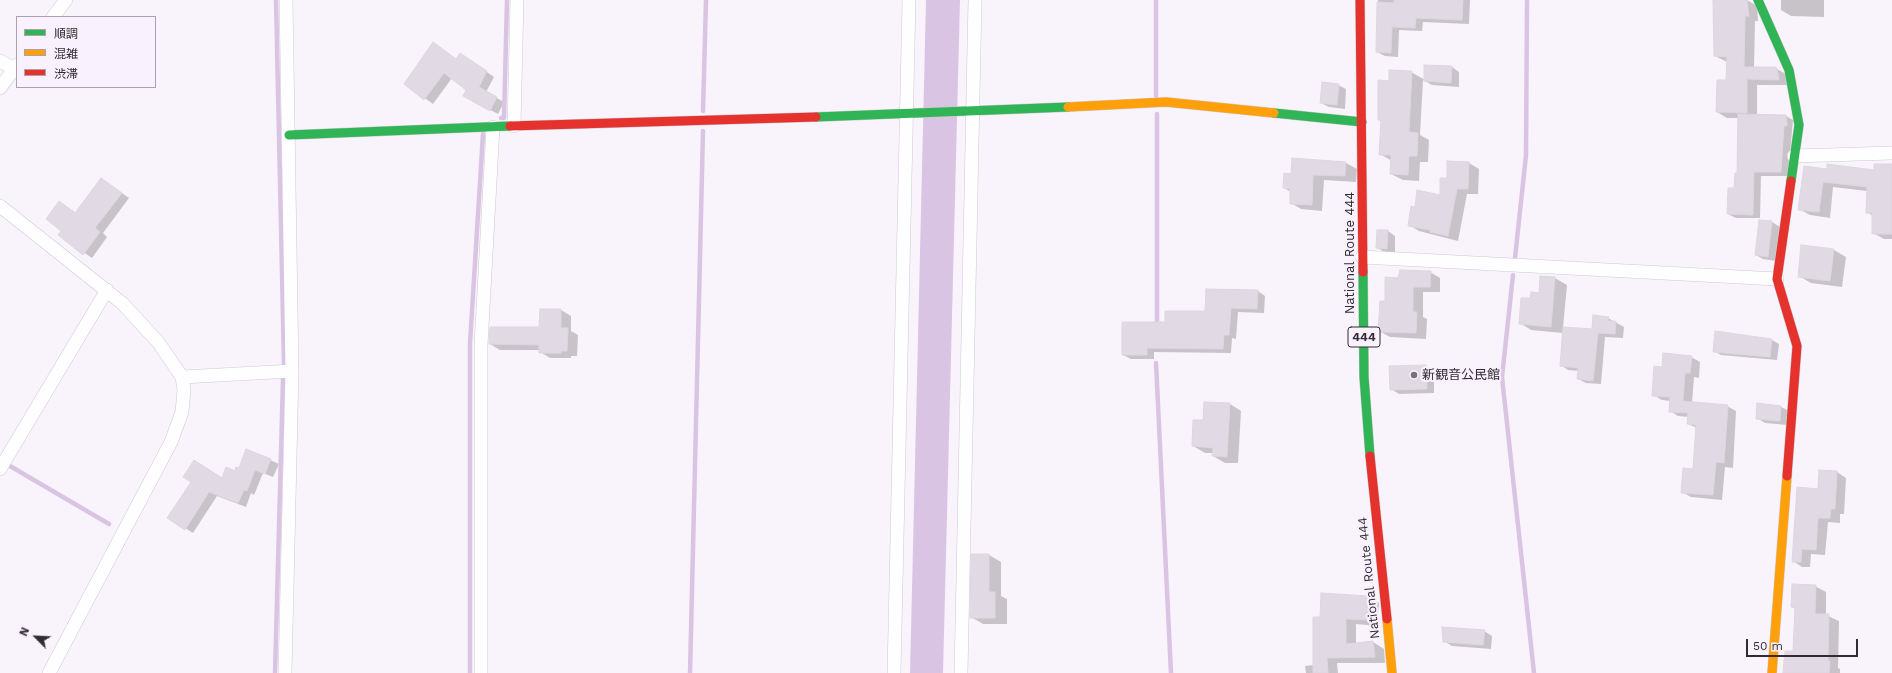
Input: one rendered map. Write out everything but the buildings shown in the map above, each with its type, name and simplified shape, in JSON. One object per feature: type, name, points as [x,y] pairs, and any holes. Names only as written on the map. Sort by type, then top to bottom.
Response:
[{"type":"main road","name":"National Route 444","points":[[1360,0],[1364,377],[1369,448],[1392,673]]},
{"type":"main road","points":[[1758,0],[1789,70],[1799,125],[1777,279],[1797,346],[1772,673]]},
{"type":"main road","points":[[289,135],[514,126],[912,114],[1166,102],[1362,122]]},
{"type":"street","points":[[54,16],[66,0]]},
{"type":"street","points":[[285,673],[292,371],[286,0]]},
{"type":"street","points":[[514,126],[517,0]]},
{"type":"street","points":[[894,673],[912,114],[909,0]]},
{"type":"street","points":[[961,673],[967,111],[975,0]]},
{"type":"street","points":[[0,62],[16,68],[0,88]]},
{"type":"street","points":[[481,673],[481,345],[493,127]]},
{"type":"street","points":[[1794,156],[1892,153]]},
{"type":"street","points":[[0,206],[122,303],[158,342],[182,377],[184,390],[182,412],[172,442],[49,673]]},
{"type":"street","points":[[1362,257],[1777,279]]},
{"type":"street","points":[[0,468],[107,290]]},
{"type":"street","points":[[182,377],[292,371]]},
{"type":"shaded area","points":[[926,0],[960,0],[943,673],[910,673]]},
{"type":"waterway","points":[[276,0],[284,364]]},
{"type":"waterway","points":[[501,118],[504,118],[507,0]]},
{"type":"waterway","points":[[703,111],[706,0]]},
{"type":"waterway","points":[[1156,0],[1156,96]]},
{"type":"waterway","points":[[1515,258],[1526,155],[1527,0]]},
{"type":"waterway","points":[[1157,114],[1157,326]]},
{"type":"waterway","points":[[690,673],[703,131]]},
{"type":"waterway","points":[[470,673],[470,343],[483,134]]},
{"type":"waterway","points":[[1513,275],[1502,377],[1534,673]]},
{"type":"waterway","points":[[1156,363],[1171,673]]},
{"type":"waterway","points":[[275,673],[283,379]]},
{"type":"waterway","points":[[10,466],[109,524]]},
{"type":"traffic: fast","points":[[1758,0],[1789,70],[1799,125],[1791,181]]},
{"type":"traffic: fast","points":[[816,117],[1068,107]]},
{"type":"traffic: fast","points":[[1274,113],[1362,122]]},
{"type":"traffic: fast","points":[[289,135],[510,126]]},
{"type":"traffic: fast","points":[[1363,272],[1364,377],[1370,456]]},
{"type":"traffic: slow","points":[[1068,107],[1166,102],[1274,113]]},
{"type":"traffic: slow","points":[[1772,673],[1787,476]]},
{"type":"traffic: slow","points":[[1387,619],[1392,673]]},
{"type":"traffic: jam","points":[[1360,0],[1363,272]]},
{"type":"traffic: jam","points":[[510,126],[816,117]]},
{"type":"traffic: jam","points":[[1787,476],[1797,346],[1777,279],[1791,181]]},
{"type":"traffic: jam","points":[[1370,456],[1387,619]]},
{"type":"place","name":"新観音公民館","points":[[1414,375]]}]
